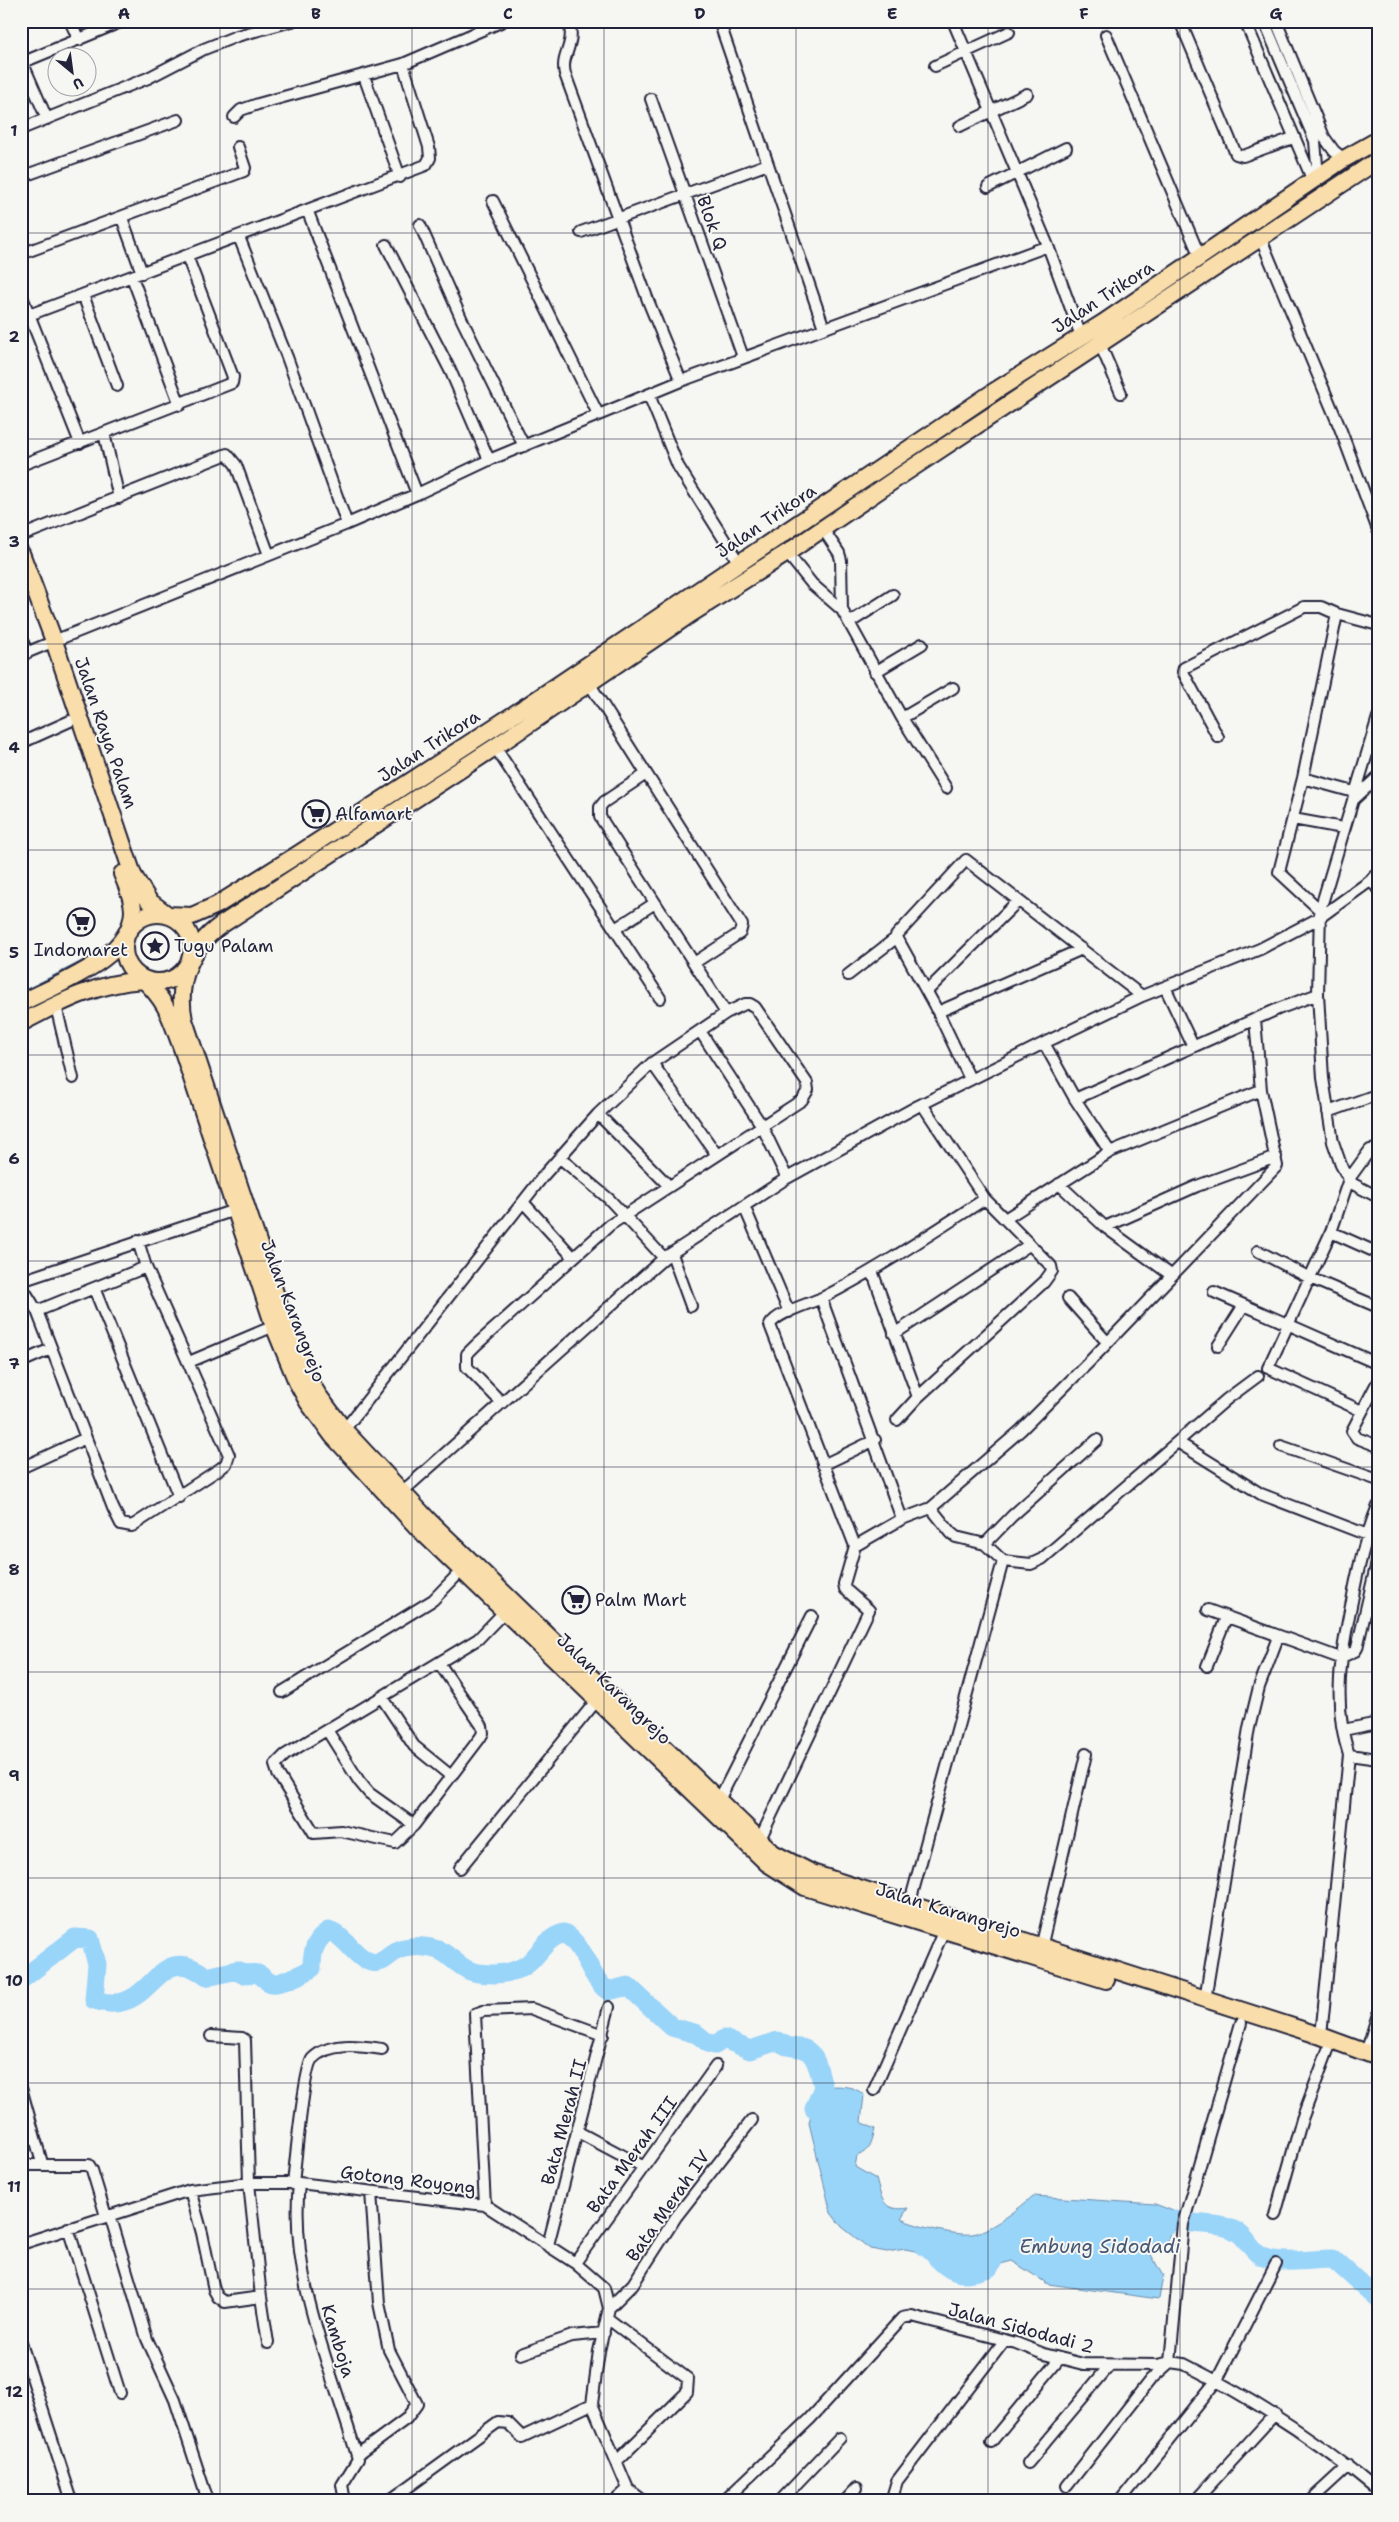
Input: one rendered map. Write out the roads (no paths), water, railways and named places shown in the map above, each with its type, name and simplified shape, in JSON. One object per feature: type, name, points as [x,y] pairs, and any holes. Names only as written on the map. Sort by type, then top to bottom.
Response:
[{"type":"main road","name":"Jalan Trikora","points":[[168,915],[192,916],[203,912],[257,881],[464,748],[1344,159],[1378,140]]},
{"type":"main road","name":"Jalan Trikora","points":[[188,966],[202,939],[211,932],[495,747],[692,614],[843,516],[1378,160]]},
{"type":"main road","points":[[863,481],[867,490],[876,493]]},
{"type":"main road","points":[[830,502],[840,507],[843,516]]},
{"type":"main road","name":"Jalan Raya Palam","points":[[21,553],[49,643],[70,721],[131,897],[133,910],[126,934]]},
{"type":"main road","name":"Jalan Raya Palam","points":[[21,580],[49,643],[133,875],[149,902],[168,915]]},
{"type":"main road","points":[[21,1004],[92,967],[103,959],[139,920],[158,914],[168,915],[181,923],[190,936],[193,946],[188,966],[181,974],[168,981],[153,982],[144,980],[100,986],[21,1023]]},
{"type":"main road","points":[[126,934],[124,945],[126,960],[135,974],[144,980]]},
{"type":"main road","name":"Jalan Karangrejo","points":[[188,966],[181,989],[184,1020],[280,1308],[307,1377],[344,1430],[402,1492],[505,1611],[597,1700],[719,1800],[772,1852],[812,1873],[909,1906],[982,1936],[1241,2023],[1372,2055]]},
{"type":"main road","name":"Jalan Karangrejo","points":[[144,980],[165,1002],[274,1326],[301,1391],[333,1436],[419,1529],[466,1565],[661,1753],[767,1864],[805,1887],[944,1930],[1041,1948],[1205,2000],[1325,2043],[1378,2065]]},
{"type":"street","points":[[70,21],[79,40]]},
{"type":"street","points":[[47,119],[22,61],[123,21]]},
{"type":"street","points":[[21,129],[148,78],[204,49],[237,36],[292,21]]},
{"type":"street","points":[[234,117],[244,108],[403,64],[503,21]]},
{"type":"street","points":[[569,21],[571,43],[565,56],[563,68],[616,218],[681,381]]},
{"type":"street","points":[[719,21],[824,328]]},
{"type":"street","points":[[953,21],[1048,246],[1082,336]]},
{"type":"street","points":[[1180,21],[1236,154],[1243,156],[1293,138]]},
{"type":"street","points":[[1245,21],[1293,138],[1315,179]]},
{"type":"street","points":[[1264,21],[1319,139],[1344,159]]},
{"type":"street","points":[[1276,21],[1319,139],[1315,179]]},
{"type":"street","points":[[935,66],[1009,32]]},
{"type":"street","points":[[1106,35],[1200,257]]},
{"type":"street","points":[[25,317],[308,212],[400,177],[426,165],[430,158],[429,147],[403,64]]},
{"type":"street","points":[[364,76],[400,177]]},
{"type":"street","points":[[960,126],[1027,94]]},
{"type":"street","name":"Blok Q","points":[[651,99],[657,111],[684,195],[742,358]]},
{"type":"street","points":[[21,177],[178,120]]},
{"type":"street","points":[[21,254],[244,171],[245,168],[238,147]]},
{"type":"street","points":[[988,187],[1066,148]]},
{"type":"street","points":[[581,232],[768,164]]},
{"type":"street","points":[[492,201],[598,414]]},
{"type":"street","points":[[308,212],[417,494]]},
{"type":"street","points":[[122,218],[142,273]]},
{"type":"street","points":[[420,225],[462,320],[524,446]]},
{"type":"street","points":[[239,237],[287,357],[347,524]]},
{"type":"street","points":[[1261,239],[1340,428],[1378,530]]},
{"type":"street","points":[[386,245],[451,372],[489,460]]},
{"type":"street","points":[[21,638],[24,654],[347,524],[489,460],[598,414],[742,358],[1048,246]]},
{"type":"street","points":[[21,465],[180,405],[233,380],[187,256]]},
{"type":"street","points":[[132,277],[180,405]]},
{"type":"street","points":[[21,294],[25,317],[80,443]]},
{"type":"street","points":[[83,295],[117,386]]},
{"type":"street","points":[[1100,344],[1121,393]]},
{"type":"street","points":[[649,395],[678,466],[739,563]]},
{"type":"street","points":[[104,433],[119,498]]},
{"type":"street","points":[[21,536],[227,454],[236,465],[269,555]]},
{"type":"street","points":[[823,529],[839,553],[841,560],[842,610]]},
{"type":"street","points":[[787,553],[812,584],[842,610],[875,672],[946,788]]},
{"type":"street","points":[[849,623],[893,595]]},
{"type":"street","points":[[1218,736],[1183,672],[1184,668],[1304,607],[1321,607],[1337,614],[1378,625]]},
{"type":"street","points":[[1320,914],[1280,872],[1303,778],[1337,614]]},
{"type":"street","points":[[875,672],[922,644]]},
{"type":"street","points":[[589,684],[742,925],[740,933],[694,963]]},
{"type":"street","points":[[902,718],[953,688]]},
{"type":"street","points":[[1378,718],[1343,828],[1332,876],[1320,914],[1321,935],[1318,994],[1323,1078],[1333,1142],[1340,1165],[1353,1184],[1378,1198]]},
{"type":"street","points":[[21,743],[70,721]]},
{"type":"street","points":[[495,747],[660,998]]},
{"type":"street","points":[[646,774],[604,802],[599,813],[726,1013]]},
{"type":"street","points":[[1353,796],[1378,777]]},
{"type":"street","points":[[1303,778],[1353,796]]},
{"type":"street","points":[[1293,819],[1343,828]]},
{"type":"street","points":[[970,1079],[927,991],[896,938],[896,933],[966,860],[1142,996]]},
{"type":"street","points":[[402,1492],[501,1402],[668,1256],[787,1178],[922,1104],[1044,1043],[1142,996],[1260,949],[1374,884],[1378,872]]},
{"type":"street","points":[[927,991],[1018,901]]},
{"type":"street","points":[[615,929],[655,903]]},
{"type":"street","points":[[848,975],[896,938]]},
{"type":"street","points":[[938,1012],[1082,949]]},
{"type":"street","points":[[1165,987],[1193,1046]]},
{"type":"street","points":[[1075,1100],[1193,1046],[1318,994]]},
{"type":"street","points":[[344,1430],[523,1202],[598,1114],[652,1063],[726,1013],[745,1004],[755,1007],[807,1083],[808,1090],[802,1100],[624,1215],[573,1257],[467,1354],[467,1367],[501,1402]]},
{"type":"street","points":[[56,1006],[73,1078]]},
{"type":"street","points":[[855,1546],[902,1519],[931,1508],[1021,1430],[1273,1172],[1277,1166],[1276,1156],[1261,1090],[1255,1019]]},
{"type":"street","points":[[700,1031],[762,1126],[787,1178]]},
{"type":"street","points":[[1044,1043],[1075,1100],[1110,1152]]},
{"type":"street","points":[[652,1063],[717,1155]]},
{"type":"street","points":[[1005,1219],[1110,1152],[1261,1090]]},
{"type":"street","points":[[1328,1112],[1373,1096]]},
{"type":"street","points":[[897,1420],[918,1397],[1050,1276],[1052,1271],[1051,1266],[985,1199],[922,1104]]},
{"type":"street","points":[[598,1114],[669,1186]]},
{"type":"street","points":[[1362,1411],[1268,1368],[1331,1232],[1349,1179],[1370,1150],[1378,1149]]},
{"type":"street","points":[[1104,1228],[1196,1186],[1276,1156]]},
{"type":"street","points":[[560,1158],[609,1199],[668,1256],[691,1306]]},
{"type":"street","points":[[1060,1184],[1104,1228],[1171,1275]]},
{"type":"street","points":[[760,1839],[869,1610],[867,1606],[850,1594],[844,1584],[855,1546],[770,1325],[789,1312],[821,1298],[872,1271],[985,1199]]},
{"type":"street","points":[[523,1202],[573,1257]]},
{"type":"street","points":[[744,1206],[789,1312]]},
{"type":"street","points":[[21,1281],[235,1210]]},
{"type":"street","points":[[1331,1232],[1378,1253]]},
{"type":"street","points":[[21,1285],[37,1311],[113,1508],[124,1526],[138,1523],[226,1464],[229,1455],[146,1267],[138,1241]]},
{"type":"street","points":[[894,1334],[1029,1245]]},
{"type":"street","points":[[1258,1251],[1310,1278],[1378,1307]]},
{"type":"street","points":[[37,1311],[146,1267]]},
{"type":"street","points":[[872,1271],[918,1397]]},
{"type":"street","points":[[94,1288],[179,1497]]},
{"type":"street","points":[[1214,1292],[1378,1364]]},
{"type":"street","points":[[821,1298],[875,1440],[902,1519]]},
{"type":"street","points":[[1068,1298],[1107,1342]]},
{"type":"street","points":[[1218,1346],[1244,1305]]},
{"type":"street","points":[[189,1362],[274,1326]]},
{"type":"street","points":[[21,1362],[51,1349]]},
{"type":"street","points":[[931,1508],[956,1537],[985,1544],[1003,1561],[1036,1563],[1179,1443],[1227,1399],[1258,1376]]},
{"type":"street","points":[[1378,1381],[1354,1426],[1353,1435],[1378,1446]]},
{"type":"street","points":[[21,1468],[86,1438]]},
{"type":"street","points":[[823,1465],[875,1440]]},
{"type":"street","points":[[985,1544],[1012,1516],[1097,1440]]},
{"type":"street","points":[[1179,1443],[1261,1494],[1378,1539]]},
{"type":"street","points":[[1281,1446],[1378,1480]]},
{"type":"street","points":[[1275,2215],[1325,2043],[1349,1755],[1342,1730],[1340,1713],[1340,1658],[1366,1535],[1378,1506]]},
{"type":"street","points":[[1208,1610],[1340,1658],[1356,1651],[1358,1648],[1378,1558]]},
{"type":"street","points":[[909,1906],[1003,1561]]},
{"type":"street","points":[[282,1692],[433,1600],[466,1565]]},
{"type":"street","points":[[439,1663],[483,1729],[480,1738],[402,1837],[391,1843],[341,1831],[318,1834],[312,1831],[293,1801],[275,1765],[285,1755],[478,1639],[505,1611]]},
{"type":"street","points":[[719,1800],[812,1616]]},
{"type":"street","points":[[1207,1666],[1226,1618]]},
{"type":"street","points":[[1205,2000],[1249,1728],[1259,1687],[1278,1637]]},
{"type":"street","points":[[382,1698],[414,1746],[451,1776]]},
{"type":"street","points":[[460,1868],[597,1700]]},
{"type":"street","points":[[1342,1730],[1378,1722]]},
{"type":"street","points":[[327,1730],[358,1781],[369,1793],[414,1824]]},
{"type":"street","points":[[1041,1948],[1086,1754]]},
{"type":"street","points":[[1349,1755],[1378,1759]]},
{"type":"street","points":[[874,2090],[944,1930]]},
{"type":"street","name":"Bata Merah II","points":[[548,2245],[609,2007]]},
{"type":"street","points":[[485,2205],[475,2014],[483,2011],[532,2009],[603,2035]]},
{"type":"street","points":[[1372,2055],[1378,2014]]},
{"type":"street","points":[[1068,2486],[1150,2380],[1170,2362],[1183,2224],[1241,2023]]},
{"type":"street","points":[[211,2036],[242,2038],[245,2040],[249,2183],[260,2298],[268,2344]]},
{"type":"street","name":"Kamboja","points":[[357,2455],[314,2323],[302,2262],[296,2184],[302,2104],[310,2063],[318,2055],[346,2046],[382,2049]]},
{"type":"street","name":"Bata Merah III","points":[[575,2263],[716,2066]]},
{"type":"street","points":[[21,2088],[42,2164]]},
{"type":"street","name":"Bata Merah IV","points":[[608,2313],[634,2284],[676,2217],[752,2120]]},
{"type":"street","points":[[578,2132],[644,2166]]},
{"type":"street","points":[[21,2165],[89,2165],[92,2170],[147,2340],[174,2400],[208,2501]]},
{"type":"street","name":"Gotong Royong","points":[[21,2244],[190,2190],[249,2183],[296,2184],[485,2205],[575,2263],[604,2288],[608,2313]]},
{"type":"street","points":[[190,2190],[202,2233],[214,2290],[218,2297],[225,2302],[260,2298]]},
{"type":"street","points":[[344,2501],[342,2485],[358,2461],[357,2455],[406,2418],[417,2404],[389,2350],[379,2303],[371,2192]]},
{"type":"street","points":[[68,2228],[120,2393]]},
{"type":"street","points":[[1120,2501],[1216,2380],[1276,2264]]},
{"type":"street","points":[[617,2461],[688,2392],[689,2385],[688,2379],[608,2313],[592,2404],[628,2489],[644,2501]]},
{"type":"street","name":"Jalan Sidodadi 2","points":[[724,2501],[810,2419],[902,2318],[912,2316],[1006,2340],[1083,2364],[1157,2365],[1170,2362],[1184,2364],[1216,2380],[1274,2414],[1348,2466],[1378,2491]]},
{"type":"street","points":[[521,2354],[572,2336],[604,2333]]},
{"type":"street","points":[[891,2501],[897,2481],[1006,2340]]},
{"type":"street","points":[[21,2344],[72,2501]]},
{"type":"street","points":[[991,2442],[1060,2358]]},
{"type":"street","points":[[1028,2463],[1110,2365]]},
{"type":"street","points":[[389,2501],[498,2422],[508,2423],[522,2437],[592,2404]]},
{"type":"street","points":[[1195,2501],[1274,2414]]},
{"type":"street","points":[[780,2501],[840,2438]]},
{"type":"street","points":[[1310,2501],[1348,2466]]},
{"type":"street","points":[[845,2501],[857,2488]]},
{"type":"street","points":[[615,2501],[628,2489]]},
{"type":"water","name":"Embung Sidodadi","points":[[818,2086],[848,2087],[864,2095],[861,2122],[875,2129],[870,2145],[865,2152],[857,2156],[855,2167],[876,2179],[882,2198],[888,2206],[900,2209],[908,2208],[901,2219],[908,2222],[950,2233],[977,2233],[1007,2217],[1033,2196],[1155,2204],[1173,2211],[1168,2243],[1149,2251],[1163,2276],[1159,2299],[1048,2284],[1012,2261],[963,2274],[915,2251],[905,2249],[887,2252],[870,2249],[842,2227],[831,2213],[809,2123]]},
{"type":"waterway","points":[[21,993],[90,958]]},
{"type":"waterway","points":[[21,1980],[75,1938],[90,1939],[97,1964],[94,2000],[112,2003],[128,2000],[158,1976],[178,1965],[191,1967],[207,1977],[237,1970],[242,1974],[258,1974],[271,1983],[286,1980],[312,1968],[315,1948],[328,1931],[340,1937],[360,1956],[371,1962],[382,1961],[401,1949],[411,1947],[432,1948],[444,1953],[468,1970],[491,1974],[521,1968],[528,1964],[549,1941],[564,1933],[577,1946],[601,1985],[608,1991],[628,1986],[672,2027],[697,2034],[708,2043],[715,2045],[724,2039],[750,2050],[778,2041],[789,2046],[805,2049],[814,2058],[823,2087],[814,2109]]},
{"type":"waterway","points":[[1152,2237],[1157,2230],[1175,2220]]},
{"type":"waterway","points":[[1193,2223],[1218,2226],[1236,2231],[1253,2250],[1263,2257],[1279,2261],[1333,2259],[1378,2299]]},
{"type":"waterway","points":[[923,2246],[950,2269],[956,2272],[968,2273],[989,2268],[994,2259],[997,2242]]},
{"type":"place","name":"Alfamart","points":[[316,814]]},
{"type":"place","name":"Indomaret","points":[[81,922]]},
{"type":"place","name":"Tugu Palam","points":[[155,946]]},
{"type":"place","name":"Palm Mart","points":[[576,1600]]}]
